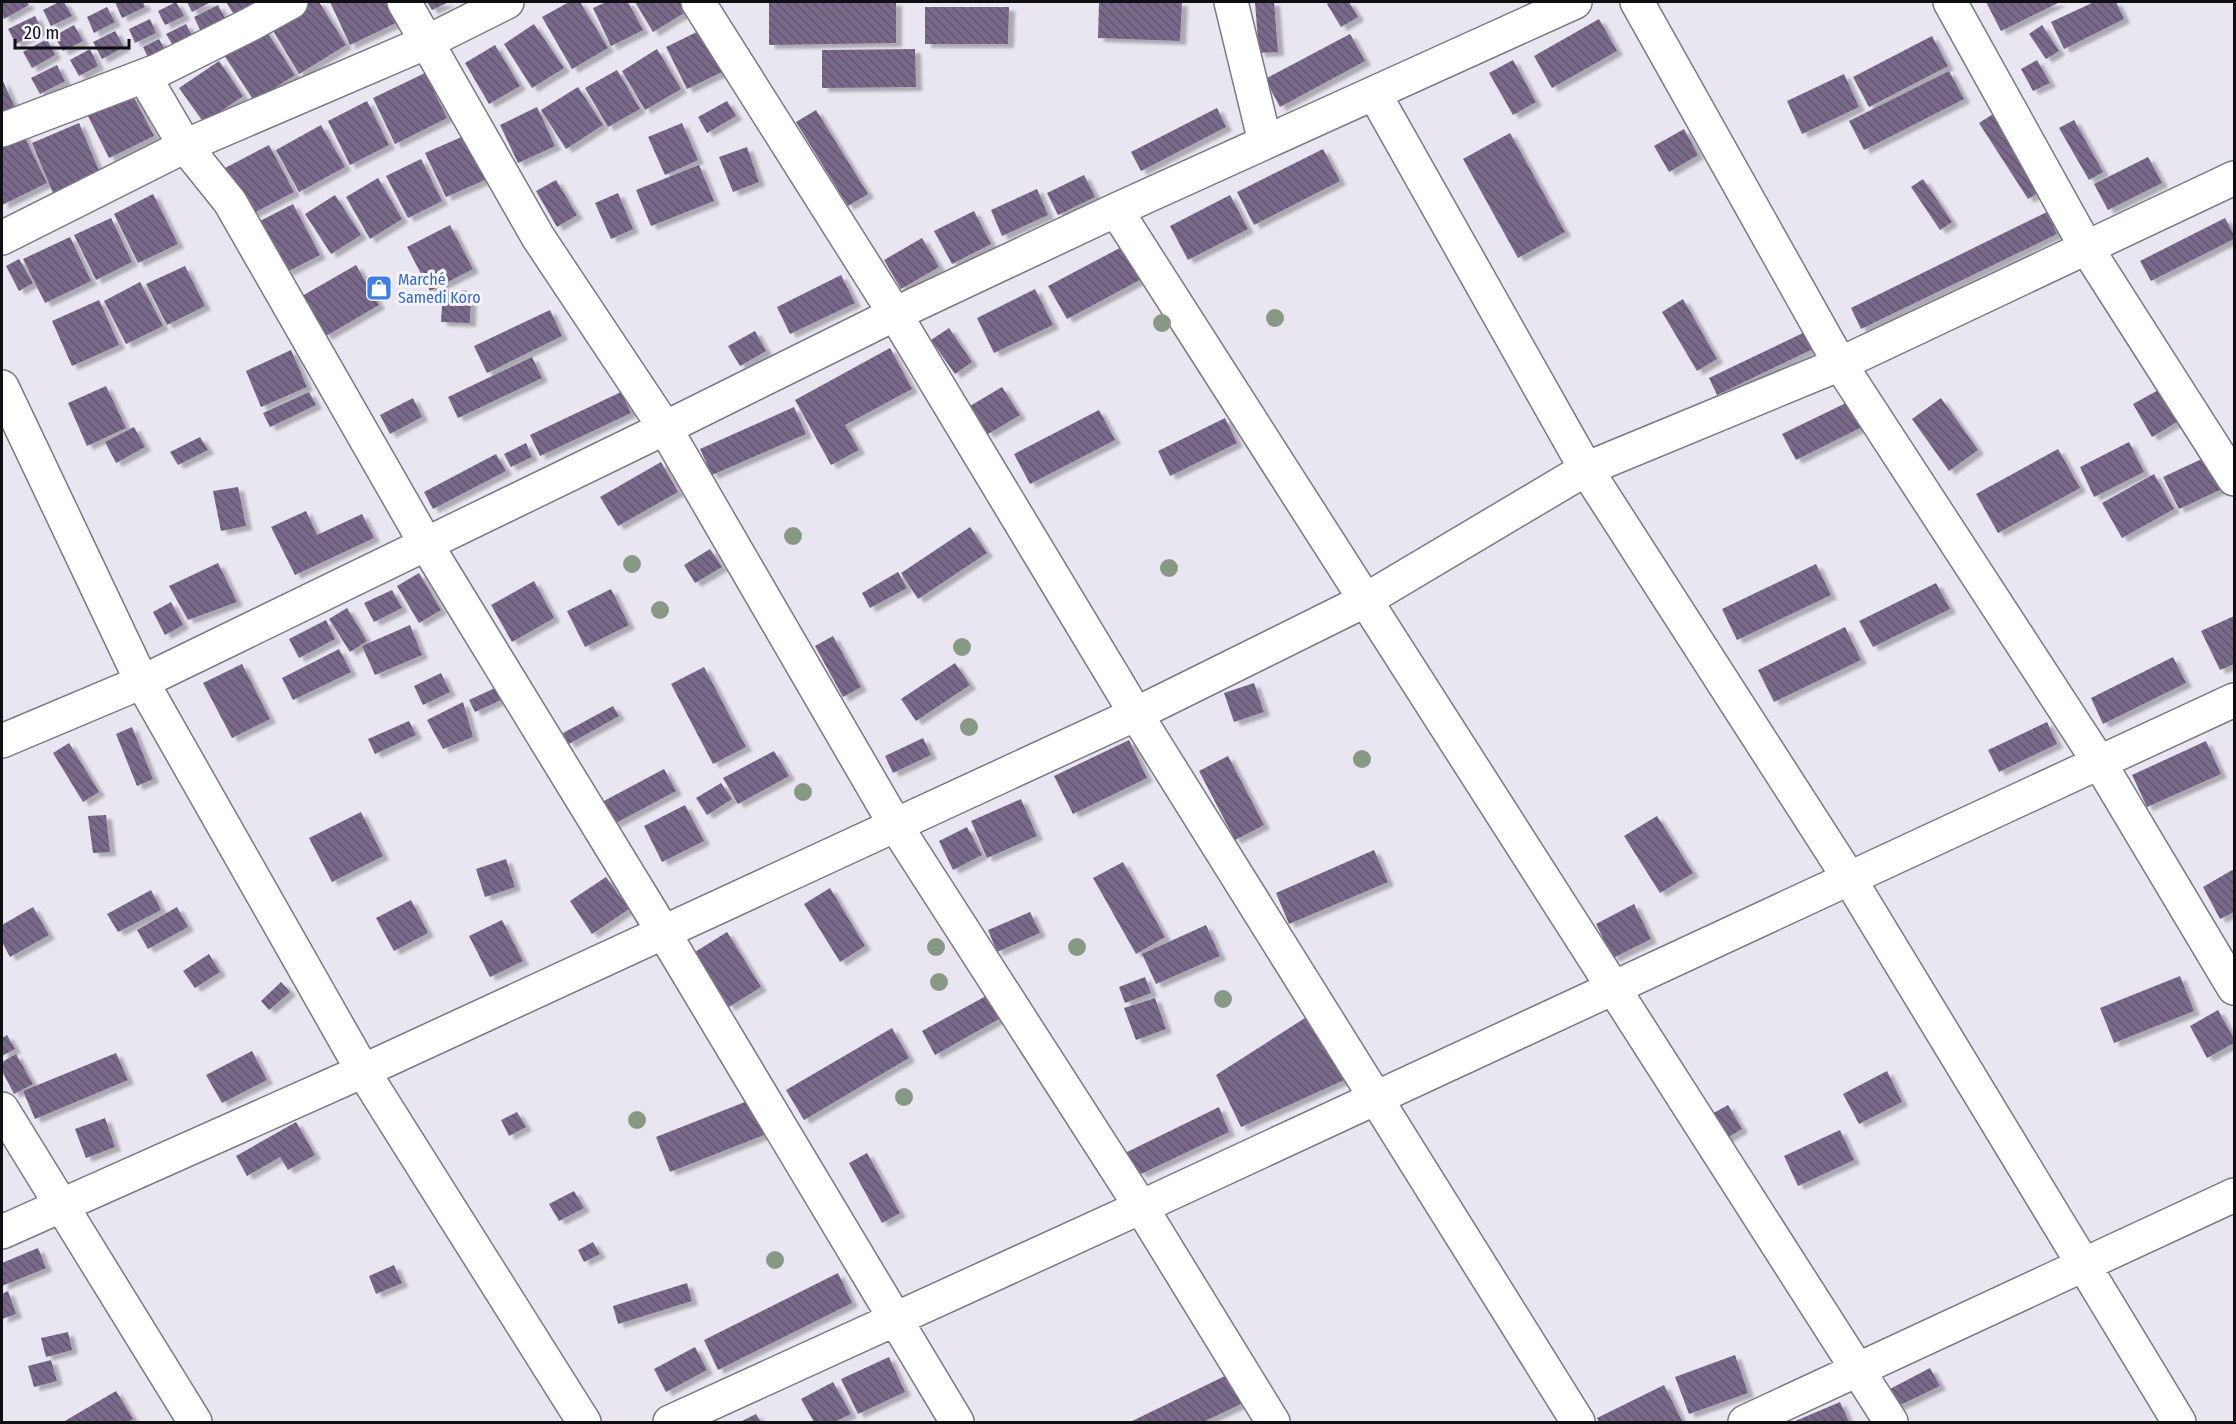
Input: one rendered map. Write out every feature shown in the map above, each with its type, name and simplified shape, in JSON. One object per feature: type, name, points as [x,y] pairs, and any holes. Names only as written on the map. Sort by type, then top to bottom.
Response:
[{"type":"street","points":[[2,130],[157,71],[291,2]]},
{"type":"street","points":[[404,2],[538,237],[665,429],[896,826],[1141,1208],[1273,1422]]},
{"type":"street","points":[[2,238],[185,147],[427,42],[507,2]]},
{"type":"street","points":[[698,2],[895,314],[1136,714],[1578,1422]]},
{"type":"street","points":[[1231,2],[1265,142]]},
{"type":"street","points":[[2,741],[142,682],[665,429],[895,314],[1116,210],[1575,2]]},
{"type":"street","points":[[1637,2],[1840,364],[2099,762],[2235,987]]},
{"type":"street","points":[[1950,2],[2086,247],[2235,479]]},
{"type":"street","points":[[144,76],[185,147],[230,202],[426,544],[664,933],[957,1422]]},
{"type":"street","points":[[1374,93],[1586,469],[1849,878],[2179,1422]]},
{"type":"street","points":[[2,1232],[60,1204],[363,1071],[1136,714],[1364,601],[1586,469],[1840,364],[2235,178]]},
{"type":"street","points":[[1116,210],[1891,1422]]},
{"type":"street","points":[[2,387],[142,682],[363,1071],[584,1422]]},
{"type":"street","points":[[670,1422],[1141,1208],[2235,700]]},
{"type":"street","points":[[2,1109],[195,1422]]},
{"type":"street","points":[[1745,1422],[2235,1195]]},
{"type":"building","points":[[2,2],[27,2],[29,5],[4,19]]},
{"type":"building","points":[[64,2],[72,16],[51,26],[43,10]]},
{"type":"building","points":[[115,2],[143,2],[145,7],[122,18]]},
{"type":"building","points":[[176,2],[184,16],[165,25],[158,11]]},
{"type":"building","points":[[187,2],[211,2],[192,12]]},
{"type":"building","points":[[226,2],[254,2],[255,5],[235,16]]},
{"type":"building","points":[[307,2],[319,2],[346,45],[299,74],[269,24]]},
{"type":"building","points":[[330,2],[388,2],[398,22],[350,45]]},
{"type":"building","points":[[427,2],[449,2],[432,10]]},
{"type":"building","points":[[569,2],[580,2],[608,48],[572,69],[542,17]]},
{"type":"building","points":[[606,2],[628,2],[643,30],[611,46],[593,8]]},
{"type":"building","points":[[635,2],[684,2],[689,10],[653,32]]},
{"type":"building","points":[[769,2],[896,2],[896,43],[769,45]]},
{"type":"building","points":[[1099,2],[1182,2],[1180,41],[1098,38]]},
{"type":"building","points":[[1255,2],[1274,2],[1278,52],[1259,53]]},
{"type":"building","points":[[1349,2],[1358,17],[1341,27],[1327,4]]},
{"type":"building","points":[[1986,2],[2060,2],[2001,31]]},
{"type":"building","points":[[2094,2],[2116,2],[2124,19],[2064,49],[2051,22]]},
{"type":"building","points":[[218,5],[227,22],[202,34],[194,17]]},
{"type":"building","points":[[107,7],[115,22],[94,33],[87,17]]},
{"type":"building","points":[[925,7],[1009,7],[1008,44],[925,44]]},
{"type":"building","points":[[35,16],[42,30],[16,44],[8,29]]},
{"type":"building","points":[[150,19],[156,33],[135,43],[129,29]]},
{"type":"building","points":[[1599,19],[1617,51],[1552,88],[1534,56]]},
{"type":"building","points":[[186,24],[194,39],[175,49],[166,34]]},
{"type":"building","points":[[534,24],[564,68],[532,88],[504,44]]},
{"type":"building","points":[[74,25],[83,41],[63,51],[54,36]]},
{"type":"building","points":[[2042,25],[2059,51],[2046,59],[2029,34]]},
{"type":"building","points":[[265,29],[295,75],[254,101],[224,55]]},
{"type":"building","points":[[703,29],[724,71],[687,89],[666,47]]},
{"type":"building","points":[[115,31],[124,47],[102,59],[93,42]]},
{"type":"building","points":[[1350,34],[1365,61],[1280,107],[1265,79]]},
{"type":"building","points":[[1932,36],[1948,66],[1869,107],[1853,77]]},
{"type":"building","points":[[47,39],[55,55],[32,68],[23,52]]},
{"type":"building","points":[[159,39],[168,55],[151,64],[143,47]]},
{"type":"building","points":[[495,45],[520,86],[489,104],[465,63]]},
{"type":"building","points":[[90,49],[98,66],[79,76],[70,60]]},
{"type":"building","points":[[657,49],[681,89],[645,110],[622,71]]},
{"type":"building","points":[[915,49],[916,87],[822,88],[822,50]]},
{"type":"building","points":[[1513,60],[1536,102],[1513,115],[1489,73]]},
{"type":"building","points":[[2037,60],[2050,83],[2033,91],[2021,69]]},
{"type":"building","points":[[219,61],[243,96],[204,123],[179,88]]},
{"type":"building","points":[[57,65],[65,81],[40,94],[31,78]]},
{"type":"building","points":[[617,70],[640,109],[608,127],[585,88]]},
{"type":"building","points":[[1949,71],[1964,99],[1864,150],[1849,121]]},
{"type":"building","points":[[425,73],[447,118],[395,144],[373,98]]},
{"type":"building","points":[[1844,74],[1859,107],[1802,134],[1787,101]]},
{"type":"building","points":[[2,79],[16,110],[2,117]]},
{"type":"building","points":[[578,87],[603,125],[566,149],[541,110]]},
{"type":"building","points":[[132,94],[154,136],[109,158],[88,116]]},
{"type":"building","points":[[367,101],[389,145],[350,165],[328,121]]},
{"type":"building","points":[[727,101],[736,116],[707,133],[698,117]]},
{"type":"building","points":[[537,107],[555,146],[518,163],[500,125]]},
{"type":"building","points":[[1217,108],[1226,127],[1141,171],[1131,152]]},
{"type":"building","points":[[816,110],[868,194],[848,206],[796,122]]},
{"type":"building","points":[[1993,114],[2042,190],[2028,199],[1979,123]]},
{"type":"building","points":[[2074,120],[2103,172],[2089,180],[2059,128]]},
{"type":"building","points":[[79,123],[100,173],[53,193],[32,143]]},
{"type":"building","points":[[682,123],[698,160],[665,175],[648,137]]},
{"type":"building","points":[[321,125],[345,167],[299,192],[276,150]]},
{"type":"building","points":[[20,128],[47,183],[2,205],[2,137]]},
{"type":"building","points":[[1684,129],[1698,155],[1669,172],[1654,146]]},
{"type":"building","points":[[1510,133],[1565,232],[1518,258],[1463,159]]},
{"type":"building","points":[[466,135],[487,179],[446,197],[425,153]]},
{"type":"building","points":[[269,145],[294,192],[250,215],[225,168]]},
{"type":"building","points":[[747,147],[759,182],[733,192],[719,157]]},
{"type":"building","points":[[1323,149],[1340,181],[1254,225],[1237,192]]},
{"type":"building","points":[[2148,157],[2162,183],[2108,210],[2094,184]]},
{"type":"building","points":[[421,159],[442,201],[408,218],[386,176]]},
{"type":"building","points":[[699,165],[714,201],[651,226],[636,190]]},
{"type":"building","points":[[1084,175],[1095,197],[1058,215],[1047,193]]},
{"type":"building","points":[[378,178],[402,219],[370,239],[346,197]]},
{"type":"building","points":[[1923,179],[1952,222],[1940,230],[1911,187]]},
{"type":"building","points":[[556,180],[577,215],[557,227],[536,191]]},
{"type":"building","points":[[1037,189],[1048,215],[1002,236],[991,210]]},
{"type":"building","points":[[618,193],[633,229],[611,239],[595,203]]},
{"type":"building","points":[[153,194],[178,244],[138,263],[114,214]]},
{"type":"building","points":[[335,195],[361,235],[331,254],[305,214]]},
{"type":"building","points":[[1230,195],[1248,229],[1188,260],[1170,226]]},
{"type":"building","points":[[293,204],[320,255],[287,272],[260,221]]},
{"type":"building","points":[[974,211],[991,244],[952,264],[934,231]]},
{"type":"building","points":[[2047,212],[2057,234],[1861,329],[1851,308]]},
{"type":"building","points":[[111,218],[132,262],[96,280],[74,235]]},
{"type":"building","points":[[2225,218],[2234,239],[2151,281],[2140,261]]},
{"type":"building","points":[[450,225],[473,269],[430,291],[407,247]]},
{"type":"building","points":[[70,237],[91,281],[45,303],[23,259]]},
{"type":"building","points":[[922,238],[939,267],[901,289],[884,260]]},
{"type":"building","points":[[1131,242],[1149,275],[1067,319],[1048,286]]},
{"type":"building","points":[[19,259],[33,283],[19,291],[6,266]]},
{"type":"building","points":[[356,265],[379,305],[326,336],[302,296]]},
{"type":"building","points":[[185,266],[205,306],[167,325],[146,284]]},
{"type":"building","points":[[841,275],[855,303],[790,334],[777,307]]},
{"type":"building","points":[[140,282],[163,326],[126,344],[104,301]]},
{"type":"building","points":[[1035,289],[1053,325],[994,353],[977,318]]},
{"type":"building","points":[[443,290],[471,291],[470,323],[441,322]]},
{"type":"building","points":[[1683,299],[1717,359],[1697,371],[1662,312]]},
{"type":"building","points":[[99,300],[119,345],[72,366],[52,321]]},
{"type":"building","points":[[550,310],[562,336],[487,373],[474,346]]},
{"type":"building","points":[[949,328],[972,362],[955,374],[931,340]]},
{"type":"building","points":[[755,331],[766,351],[740,366],[728,346]]},
{"type":"building","points":[[1807,331],[1815,348],[1717,395],[1709,378]]},
{"type":"building","points":[[890,348],[912,389],[845,425],[859,450],[831,465],[795,400]]},
{"type":"building","points":[[291,350],[307,387],[261,407],[246,371]]},
{"type":"building","points":[[532,357],[542,378],[458,418],[448,397]]},
{"type":"building","points":[[106,386],[126,428],[87,446],[68,403]]},
{"type":"building","points":[[1002,387],[1020,415],[988,434],[970,406]]},
{"type":"building","points":[[2162,388],[2180,420],[2152,437],[2133,404]]},
{"type":"building","points":[[309,392],[316,405],[270,427],[263,413]]},
{"type":"building","points":[[621,392],[631,413],[540,456],[530,435]]},
{"type":"building","points":[[413,398],[422,417],[390,434],[380,415]]},
{"type":"building","points":[[1941,398],[1978,450],[1949,471],[1912,419]]},
{"type":"building","points":[[1848,402],[1862,427],[1796,460],[1782,434]]},
{"type":"building","points":[[794,407],[806,434],[712,475],[700,449]]},
{"type":"building","points":[[1099,410],[1115,440],[1030,484],[1014,454]]},
{"type":"building","points":[[1225,418],[1237,443],[1170,476],[1158,451]]},
{"type":"building","points":[[134,427],[145,447],[116,463],[105,442]]},
{"type":"building","points":[[200,437],[208,450],[178,465],[170,452]]},
{"type":"building","points":[[2129,442],[2144,472],[2094,497],[2080,467]]},
{"type":"building","points":[[526,443],[532,457],[511,467],[504,454]]},
{"type":"building","points":[[2058,449],[2080,488],[1998,533],[1976,494]]},
{"type":"building","points":[[496,454],[506,471],[433,509],[424,492]]},
{"type":"building","points":[[2206,457],[2222,489],[2179,509],[2163,477]]},
{"type":"building","points":[[661,462],[678,492],[618,526],[600,497]]},
{"type":"building","points":[[2154,474],[2174,509],[2122,538],[2102,503]]},
{"type":"building","points":[[238,487],[246,526],[221,531],[213,491]]},
{"type":"building","points":[[306,511],[317,535],[362,514],[374,538],[295,575],[271,527]]},
{"type":"building","points":[[970,527],[987,553],[918,599],[901,573]]},
{"type":"building","points":[[710,549],[722,567],[695,583],[684,565]]},
{"type":"building","points":[[218,563],[237,602],[188,620],[169,586]]},
{"type":"building","points":[[1816,564],[1831,595],[1737,640],[1722,609]]},
{"type":"building","points":[[898,572],[907,588],[870,608],[862,593]]},
{"type":"building","points":[[419,573],[441,610],[419,623],[397,586]]},
{"type":"building","points":[[534,581],[554,618],[512,642],[491,605]]},
{"type":"building","points":[[1936,583],[1950,609],[1873,647],[1859,621]]},
{"type":"building","points":[[611,589],[629,625],[585,647],[567,611]]},
{"type":"building","points":[[392,590],[402,608],[374,622],[364,603]]},
{"type":"building","points":[[171,602],[183,625],[165,635],[153,612]]},
{"type":"building","points":[[347,608],[367,641],[350,652],[329,619]]},
{"type":"building","points":[[2234,616],[2234,664],[2220,670],[2201,631]]},
{"type":"building","points":[[326,620],[335,639],[299,658],[289,639]]},
{"type":"building","points":[[410,625],[422,655],[375,675],[362,646]]},
{"type":"building","points":[[1845,627],[1861,660],[1774,702],[1758,670]]},
{"type":"building","points":[[833,636],[861,687],[843,697],[815,646]]},
{"type":"building","points":[[339,649],[351,672],[293,700],[282,678]]},
{"type":"building","points":[[2173,657],[2186,683],[2103,724],[2091,698]]},
{"type":"building","points":[[955,663],[970,685],[916,721],[901,699]]},
{"type":"building","points":[[242,664],[270,719],[232,738],[203,683]]},
{"type":"building","points":[[704,667],[746,747],[713,764],[671,684]]},
{"type":"building","points":[[441,673],[450,692],[423,705],[414,686]]},
{"type":"building","points":[[1254,683],[1264,712],[1234,722],[1224,693]]},
{"type":"building","points":[[495,688],[501,700],[475,712],[469,700]]},
{"type":"building","points":[[463,702],[473,737],[443,749],[427,720]]},
{"type":"building","points":[[613,706],[619,716],[569,744],[563,733]]},
{"type":"building","points":[[409,721],[416,735],[375,754],[368,739]]},
{"type":"building","points":[[2047,722],[2057,744],[1999,772],[1988,750]]},
{"type":"building","points":[[132,727],[153,779],[137,786],[116,734]]},
{"type":"building","points":[[923,738],[931,755],[893,773],[885,756]]},
{"type":"building","points":[[1129,740],[1147,778],[1073,814],[1054,776]]},
{"type":"building","points":[[2206,741],[2221,774],[2147,807],[2132,775]]},
{"type":"building","points":[[69,743],[99,792],[83,802],[53,753]]},
{"type":"building","points":[[774,751],[789,776],[738,804],[723,778]]},
{"type":"building","points":[[1228,756],[1264,825],[1235,840],[1199,771]]},
{"type":"building","points":[[664,769],[676,791],[614,824],[602,802]]},
{"type":"building","points":[[721,783],[732,799],[707,815],[696,798]]},
{"type":"building","points":[[1021,799],[1037,836],[987,858],[971,821]]},
{"type":"building","points":[[685,805],[704,841],[662,862],[644,826]]},
{"type":"building","points":[[361,812],[383,856],[332,882],[309,838]]},
{"type":"building","points":[[106,815],[110,852],[93,853],[88,816]]},
{"type":"building","points":[[1657,816],[1693,873],[1660,893],[1624,836]]},
{"type":"building","points":[[967,827],[982,855],[953,870],[939,841]]},
{"type":"building","points":[[1374,850],[1388,882],[1289,924],[1276,893]]},
{"type":"building","points":[[506,859],[515,887],[485,897],[476,869]]},
{"type":"building","points":[[1123,862],[1165,937],[1136,954],[1093,878]]},
{"type":"building","points":[[2234,869],[2234,912],[2220,919],[2203,887]]},
{"type":"building","points":[[606,877],[629,909],[592,934],[570,901]]},
{"type":"building","points":[[830,888],[865,946],[840,962],[804,904]]},
{"type":"building","points":[[151,890],[161,910],[118,932],[107,914]]},
{"type":"building","points":[[411,900],[428,933],[394,951],[376,918]]},
{"type":"building","points":[[1634,904],[1651,939],[1613,958],[1596,924]]},
{"type":"building","points":[[33,907],[49,935],[10,957],[2,942],[2,925]]},
{"type":"building","points":[[177,907],[188,927],[148,949],[137,930]]},
{"type":"building","points":[[1030,912],[1040,933],[997,952],[988,930]]},
{"type":"building","points":[[502,920],[523,961],[490,977],[469,936]]},
{"type":"building","points":[[1206,925],[1220,956],[1156,984],[1142,954]]},
{"type":"building","points":[[727,932],[761,987],[729,1007],[695,952]]},
{"type":"building","points":[[209,954],[220,972],[195,988],[183,971]]},
{"type":"building","points":[[2180,976],[2194,1011],[2114,1043],[2100,1008]]},
{"type":"building","points":[[1145,977],[1151,993],[1125,1003],[1119,987]]},
{"type":"building","points":[[281,982],[290,992],[269,1010],[261,1001]]},
{"type":"building","points":[[986,996],[999,1019],[935,1055],[922,1031]]},
{"type":"building","points":[[1155,998],[1166,1029],[1136,1040],[1124,1008]]},
{"type":"building","points":[[2218,1010],[2234,1043],[2207,1058],[2190,1026]]},
{"type":"building","points":[[1305,1018],[1344,1080],[1241,1127],[1216,1075]]},
{"type":"building","points":[[892,1028],[909,1058],[804,1120],[786,1090]]},
{"type":"building","points":[[7,1035],[15,1049],[2,1056],[2,1038]]},
{"type":"building","points":[[252,1051],[267,1080],[222,1103],[206,1075]]},
{"type":"building","points":[[116,1053],[128,1080],[35,1119],[23,1091]]},
{"type":"building","points":[[16,1054],[33,1084],[14,1094],[2,1071],[2,1062]]},
{"type":"building","points":[[1887,1071],[1902,1102],[1859,1124],[1843,1094]]},
{"type":"building","points":[[750,1100],[764,1135],[670,1172],[656,1137]]},
{"type":"building","points":[[1728,1105],[1742,1129],[1725,1139],[1710,1115]]},
{"type":"building","points":[[1219,1107],[1229,1132],[1141,1174],[1125,1153]]},
{"type":"building","points":[[517,1112],[526,1127],[509,1136],[501,1120]]},
{"type":"building","points":[[105,1118],[115,1147],[86,1158],[75,1129]]},
{"type":"building","points":[[296,1122],[315,1155],[288,1170],[280,1157],[247,1176],[236,1156]]},
{"type":"building","points":[[1840,1130],[1854,1160],[1798,1186],[1784,1156]]},
{"type":"building","points":[[867,1153],[900,1213],[882,1223],[849,1163]]},
{"type":"building","points":[[574,1191],[584,1208],[559,1221],[549,1204]]},
{"type":"building","points":[[593,1242],[600,1254],[584,1262],[578,1250]]},
{"type":"building","points":[[38,1248],[46,1268],[2,1286],[2,1263]]},
{"type":"building","points":[[394,1265],[402,1283],[376,1294],[369,1276]]},
{"type":"building","points":[[838,1273],[852,1303],[718,1370],[704,1340]]},
{"type":"building","points":[[687,1283],[692,1301],[618,1324],[613,1306]]},
{"type":"building","points":[[8,1291],[16,1314],[2,1319],[2,1294]]},
{"type":"building","points":[[68,1332],[72,1350],[46,1357],[41,1338]]},
{"type":"building","points":[[695,1347],[707,1370],[666,1392],[654,1369]]},
{"type":"building","points":[[1735,1355],[1748,1393],[1689,1414],[1675,1377]]},
{"type":"building","points":[[889,1357],[905,1392],[858,1414],[841,1379]]},
{"type":"building","points":[[51,1360],[57,1381],[34,1387],[28,1366]]},
{"type":"building","points":[[1930,1368],[1940,1386],[1896,1407],[1888,1390]]},
{"type":"building","points":[[1227,1375],[1241,1404],[1203,1422],[1130,1422]]},
{"type":"building","points":[[833,1382],[851,1414],[834,1422],[814,1422],[801,1399]]},
{"type":"building","points":[[1664,1385],[1682,1421],[1599,1422],[1597,1418]]},
{"type":"building","points":[[116,1391],[133,1419],[128,1422],[63,1422]]},
{"type":"building","points":[[1840,1402],[1849,1422],[1793,1422]]},
{"type":"building","points":[[756,1414],[761,1422],[740,1422]]},
{"type":"place","name":"Marché Samedi Koro","points":[[379,288]]}]
